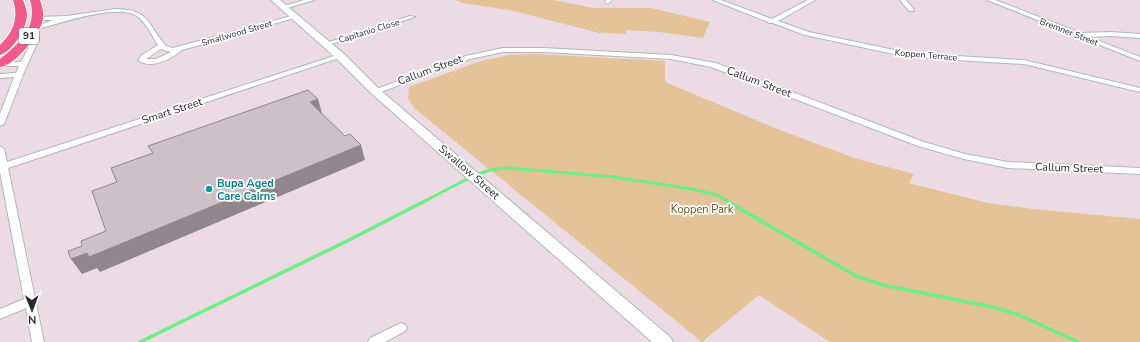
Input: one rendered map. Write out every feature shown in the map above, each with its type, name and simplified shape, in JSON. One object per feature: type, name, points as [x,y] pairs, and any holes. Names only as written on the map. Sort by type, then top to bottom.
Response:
[{"type":"main road","name":"91","points":[[0,52],[12,38],[22,20],[18,0]]},
{"type":"main road","name":"91","points":[[0,65],[20,48],[36,29],[36,4],[34,0]]},
{"type":"street","points":[[280,4],[311,0]]},
{"type":"street","name":"Koppen Terrace","points":[[716,0],[771,22],[807,34],[896,53],[919,56],[1024,62],[1140,90]]},
{"type":"street","points":[[771,22],[812,0]]},
{"type":"street","points":[[903,0],[911,10]]},
{"type":"street","name":"Bremner Street","points":[[984,0],[999,4]]},
{"type":"street","name":"Bremner Street","points":[[990,0],[1140,59]]},
{"type":"street","name":"Swallow Street","points":[[280,4],[340,56],[375,91],[488,187],[657,340]]},
{"type":"street","points":[[36,29],[67,18],[114,11],[133,12],[142,18],[162,46]]},
{"type":"street","name":"Smallwood Street","points":[[179,49],[168,49],[162,46],[144,56],[142,60],[148,62],[160,60],[179,49],[295,17]]},
{"type":"street","name":"Capitanio Close","points":[[326,44],[412,17]]},
{"type":"street","points":[[36,29],[67,18]]},
{"type":"street","points":[[0,124],[22,70],[36,29]]},
{"type":"street","points":[[1076,35],[1111,34],[1140,36]]},
{"type":"street","name":"Callum Street","points":[[375,91],[468,57],[503,50],[543,50],[671,56],[700,61],[720,67],[921,144],[964,156],[1008,165],[1140,171]]},
{"type":"street","name":"Smart Street","points":[[4,166],[340,56]]},
{"type":"street","points":[[0,65],[22,70]]},
{"type":"street","points":[[0,76],[22,70]]},
{"type":"street","points":[[0,149],[38,342]]},
{"type":"street","points":[[0,314],[31,301]]},
{"type":"street","points":[[374,342],[401,328]]},
{"type":"green space","points":[[455,0],[553,0],[594,8],[651,8],[710,22],[703,38],[659,32],[626,30],[626,34],[599,33],[514,11],[463,3]]},
{"type":"green space","name":"Koppen Park","points":[[534,54],[665,61],[665,82],[775,128],[854,158],[914,174],[909,183],[988,203],[1032,209],[1140,219],[1140,342],[830,342],[759,295],[702,342],[414,108],[408,98],[409,87],[481,61],[509,55]]},
{"type":"building","name":"Bupa Aged Care Cairns","points":[[308,90],[318,99],[310,102],[345,136],[350,134],[361,145],[89,257],[87,253],[71,259],[68,251],[82,246],[81,241],[106,231],[92,191],[117,182],[111,168],[153,153],[148,146]]},
{"type":"waterway","points":[[476,175],[490,170],[508,168],[614,177],[692,189],[717,195],[727,201]]},
{"type":"waterway","points":[[425,201],[471,177]]},
{"type":"waterway","points":[[140,342],[345,242],[427,200]]},
{"type":"waterway","points":[[725,200],[856,276],[883,285],[992,307],[1019,315],[1078,342]]},
{"type":"place","name":"Bupa Aged Care Cairns","points":[[209,189]]}]
